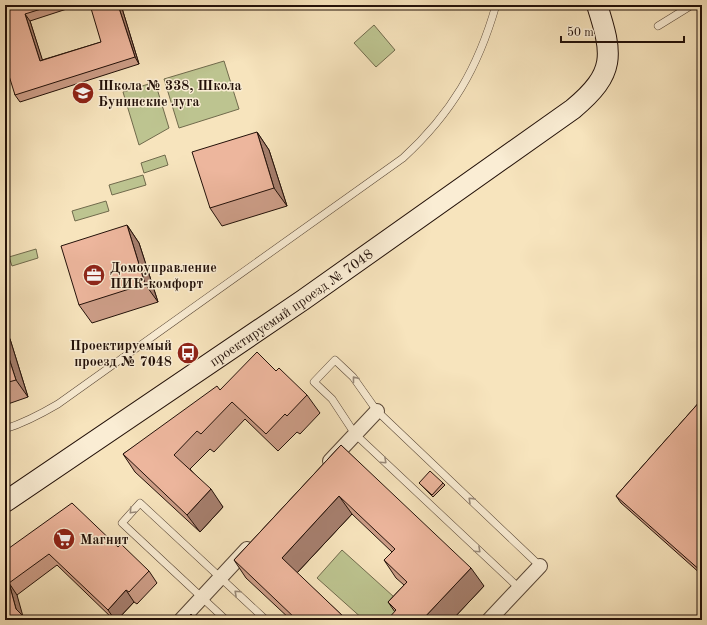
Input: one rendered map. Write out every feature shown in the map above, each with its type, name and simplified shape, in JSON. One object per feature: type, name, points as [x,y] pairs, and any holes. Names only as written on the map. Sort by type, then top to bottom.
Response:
[{"type":"main road","name":"проектируемый проезд № 7048","points":[[5,502],[303,300],[573,109],[589,96],[604,74],[608,57],[606,32],[597,5]]},
{"type":"street","points":[[320,472],[377,411]]},
{"type":"street","points":[[181,620],[256,540]]},
{"type":"street","points":[[489,620],[540,566]]},
{"type":"lane","points":[[5,429],[33,418],[58,404],[403,158],[450,107],[467,80],[489,31],[496,5]]},
{"type":"lane","points":[[658,26],[692,5]]},
{"type":"lane","points":[[519,588],[355,434],[332,399],[314,382],[336,360],[353,377],[377,411],[540,566]]},
{"type":"lane","points":[[226,620],[122,523],[140,503],[266,620]]},
{"type":"green space","points":[[374,25],[395,50],[376,67],[354,43]]},
{"type":"green space","points":[[224,61],[239,109],[179,128],[164,79]]},
{"type":"green space","points":[[155,82],[169,128],[139,145],[123,92]]},
{"type":"green space","points":[[165,155],[168,165],[144,173],[141,163]]},
{"type":"green space","points":[[143,175],[146,185],[112,195],[109,185]]},
{"type":"green space","points":[[106,201],[109,211],[75,221],[72,211]]},
{"type":"green space","points":[[36,249],[38,258],[12,266],[9,257]]},
{"type":"green space","points":[[342,550],[404,606],[391,620],[364,620],[317,578]]},
{"type":"building","points":[[5,5],[54,5],[25,14],[40,61],[101,42],[90,5],[118,5],[135,57],[15,95],[5,63]]},
{"type":"building","points":[[257,132],[274,188],[210,208],[192,152]]},
{"type":"building","points":[[127,225],[145,284],[79,305],[61,246]]},
{"type":"building","points":[[5,346],[16,380],[5,383]]},
{"type":"building","points":[[257,352],[276,371],[279,368],[307,395],[287,416],[285,414],[266,434],[232,402],[201,434],[197,431],[174,455],[211,489],[187,515],[123,454],[217,386],[220,390]]},
{"type":"building","points":[[702,399],[702,572],[616,496]]},
{"type":"building","points":[[341,445],[471,568],[422,620],[387,620],[396,610],[388,602],[407,582],[384,560],[395,549],[339,496],[282,558],[347,620],[297,620],[234,560]]},
{"type":"building","points":[[430,471],[443,483],[432,495],[419,483]]},
{"type":"building","points":[[72,503],[118,547],[121,544],[149,571],[129,592],[126,590],[108,610],[49,554],[9,583],[16,609],[27,620],[5,620],[5,551]]},
{"type":"building","points":[[191,614],[197,620],[186,620]]},
{"type":"building","points":[[525,615],[530,620],[521,620]]},
{"type":"place","name":"Школа № 338, Школа Бунинские луга","points":[[83,93]]},
{"type":"place","name":"Домоуправление ПИК-комфорт","points":[[94,275]]},
{"type":"place","name":"Проектируемый проезд № 7048","points":[[188,353]]},
{"type":"place","name":"Магнит","points":[[64,539]]}]
